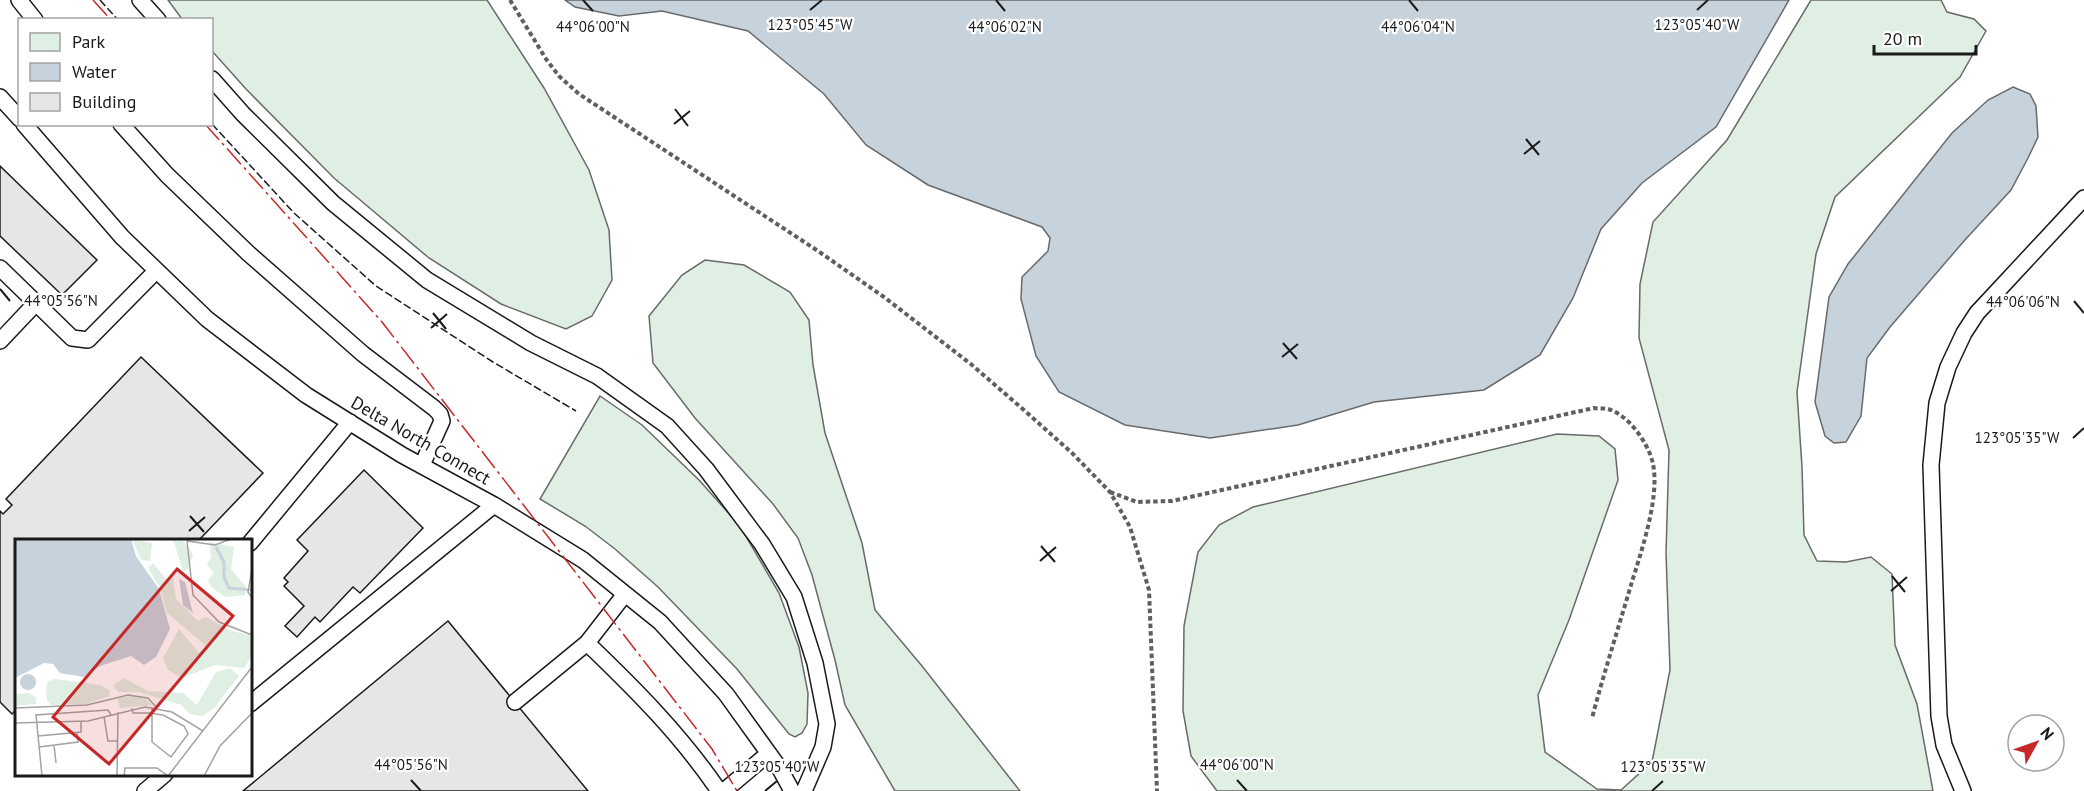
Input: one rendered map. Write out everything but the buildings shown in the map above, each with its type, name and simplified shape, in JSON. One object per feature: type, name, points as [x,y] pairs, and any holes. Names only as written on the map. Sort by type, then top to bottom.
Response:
[{"type":"lane","points":[[19,0],[33,18]]},
{"type":"lane","points":[[140,0],[156,18]]},
{"type":"lane","points":[[213,80],[243,114],[333,203],[427,280],[531,343],[597,376],[667,426],[706,469],[762,544],[794,597],[815,663],[827,724],[823,747],[804,791]]},
{"type":"lane","points":[[0,97],[18,117]]},
{"type":"lane","name":"Delta North Connect","points":[[26,126],[122,237],[207,319],[306,395],[584,560],[660,622],[726,694],[792,791]]},
{"type":"lane","points":[[124,126],[167,175],[248,253],[363,354],[440,414],[442,421],[422,465]]},
{"type":"lane","points":[[1963,791],[1944,745],[1939,716],[1931,465],[1937,403],[1948,367],[1964,333],[1977,313],[2084,198]]},
{"type":"lane","points":[[0,268],[72,338],[79,340],[88,340],[156,271]]},
{"type":"lane","points":[[0,341],[36,303]]},
{"type":"lane","points":[[252,541],[350,422]]},
{"type":"lane","points":[[252,702],[494,505]]},
{"type":"lane","points":[[514,702],[587,643],[625,594]]},
{"type":"lane","points":[[587,643],[654,708],[685,744],[719,791]]},
{"type":"lane","points":[[723,791],[768,754]]},
{"type":"lane","points":[[145,791],[163,776]]},
{"type":"path","points":[[510,0],[546,59],[559,76],[579,94],[808,244],[884,297],[1025,411],[1072,453],[1110,492],[1130,527],[1149,590],[1157,791]]},
{"type":"path","points":[[1110,492],[1137,502],[1172,501],[1594,408],[1608,409],[1617,413],[1635,428],[1648,446],[1654,465],[1654,487],[1647,532],[1592,718]]},
{"type":"green space","points":[[168,0],[487,0],[544,88],[589,170],[609,230],[612,280],[592,316],[566,329],[501,304],[429,258],[334,178],[246,89],[213,52],[213,18],[181,18]]},
{"type":"green space","points":[[1811,0],[1941,0],[1947,12],[1974,19],[1986,31],[1960,77],[1835,197],[1816,254],[1797,392],[1804,535],[1817,561],[1846,562],[1871,557],[1892,574],[1895,645],[1917,704],[1933,791],[1217,791],[1191,756],[1183,711],[1184,626],[1198,552],[1219,525],[1253,507],[1557,434],[1599,436],[1615,449],[1618,480],[1569,620],[1538,695],[1545,752],[1597,789],[1621,790],[1652,762],[1670,670],[1666,553],[1669,450],[1639,338],[1640,284],[1653,222],[1727,140]]},
{"type":"green space","points":[[705,260],[744,265],[790,292],[809,320],[813,365],[825,433],[862,543],[875,610],[1020,791],[895,791],[845,705],[812,575],[798,538],[773,504],[695,418],[653,363],[649,316],[682,275]]},
{"type":"green space","points":[[600,396],[642,425],[699,480],[740,526],[779,593],[799,647],[808,693],[807,724],[802,733],[795,737],[789,734],[737,669],[658,587],[585,526],[540,499]]},
{"type":"water","points":[[565,0],[1789,0],[1716,127],[1642,183],[1601,229],[1573,298],[1540,355],[1484,390],[1374,402],[1298,425],[1210,438],[1125,425],[1059,392],[1036,356],[1021,299],[1022,277],[1048,251],[1050,238],[1042,227],[928,185],[866,145],[824,94],[748,31],[662,11],[619,16],[575,7]]},
{"type":"water","points":[[2013,87],[2030,94],[2036,106],[2038,137],[2028,158],[2011,190],[1890,327],[1867,358],[1861,416],[1846,442],[1834,443],[1825,436],[1815,402],[1829,297],[1848,264],[1952,133],[1988,100]]},
{"type":"fence","points":[[100,0],[116,18]]},
{"type":"fence","points":[[213,125],[294,213],[376,286],[493,362],[576,411]]},
{"type":"power","points":[[93,0],[109,18]]},
{"type":"power","points":[[207,126],[382,322],[712,749],[737,791]]}]
